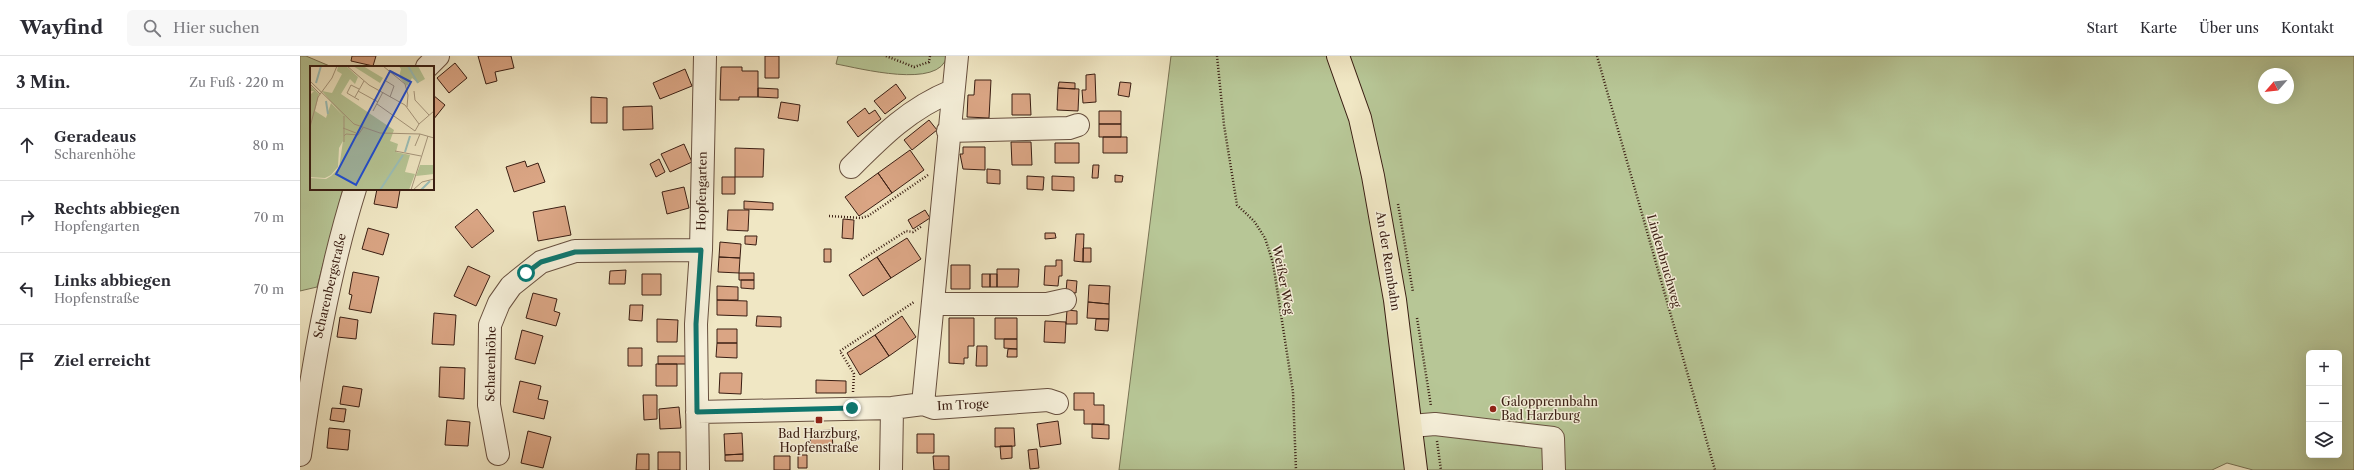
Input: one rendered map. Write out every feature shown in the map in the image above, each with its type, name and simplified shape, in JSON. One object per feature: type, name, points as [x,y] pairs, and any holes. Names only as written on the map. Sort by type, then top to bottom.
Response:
[{"type":"main road","name":"An der Rennbahn","points":[[1338,56],[1360,118],[1373,176],[1395,300],[1416,470]]},
{"type":"street","points":[[428,66],[438,56]]},
{"type":"street","name":"Hopfengarten","points":[[698,470],[696,324],[701,250],[705,56]]},
{"type":"street","name":"Im Troge","points":[[957,56],[948,131],[923,404],[934,408],[1048,400],[1057,403]]},
{"type":"street","points":[[851,167],[876,142],[920,106],[952,92]]},
{"type":"street","points":[[948,131],[1069,128],[1078,125]]},
{"type":"street","name":"Scharenbergstraße","points":[[300,455],[315,356],[346,215],[354,190]]},
{"type":"street","name":"Scharenhöhe","points":[[498,454],[489,405],[490,325],[499,302],[511,286],[541,262],[575,252],[701,250]]},
{"type":"street","points":[[934,296],[1047,304],[1065,300]]},
{"type":"street","points":[[697,412],[892,408],[923,404]]},
{"type":"street","points":[[891,470],[892,408]]},
{"type":"street","points":[[1411,426],[1435,424],[1553,438],[1554,470]]},
{"type":"path","points":[[886,56],[914,66],[929,62],[930,56]]},
{"type":"path","name":"Weißer Weg","points":[[1217,56],[1224,125],[1237,205],[1254,221],[1265,238],[1273,263],[1293,392],[1296,470]]},
{"type":"path","name":"Lindenbruchweg","points":[[1597,56],[1715,470]]},
{"type":"path","points":[[829,216],[861,218],[868,216],[903,194],[946,161]]},
{"type":"path","points":[[861,260],[906,230],[913,232],[941,213]]},
{"type":"path","points":[[852,408],[854,374],[840,351],[934,296]]},
{"type":"green space","points":[[300,56],[306,56],[330,66],[310,66],[310,190],[343,190],[317,287],[300,291]]},
{"type":"green space","points":[[838,56],[947,56],[941,66],[930,72],[915,75],[879,72],[836,64]]},
{"type":"green space","points":[[1171,56],[2354,56],[2354,470],[2253,470],[2227,463],[2212,470],[1119,470]]},
{"type":"building","points":[[352,56],[376,56],[373,66],[351,61]]},
{"type":"building","points":[[478,56],[511,56],[514,68],[495,72],[497,81],[486,84]]},
{"type":"building","points":[[765,56],[779,56],[779,78],[765,78]]},
{"type":"building","points":[[455,63],[467,78],[449,93],[437,78]]},
{"type":"building","points":[[721,67],[742,67],[742,71],[758,71],[758,97],[739,97],[739,100],[720,100]]},
{"type":"building","points":[[685,69],[692,86],[660,99],[653,83]]},
{"type":"building","points":[[1095,74],[1096,102],[1083,103],[1082,90],[1086,90],[1086,75]]},
{"type":"building","points":[[975,80],[991,80],[989,118],[967,117],[968,95],[974,95]]},
{"type":"building","points":[[1059,82],[1075,83],[1075,89],[1058,88]]},
{"type":"building","points":[[1120,82],[1131,83],[1129,97],[1118,95]]},
{"type":"building","points":[[896,84],[906,98],[885,114],[874,101]]},
{"type":"building","points":[[758,88],[778,89],[778,98],[758,97]]},
{"type":"building","points":[[1058,88],[1079,89],[1078,111],[1057,110]]},
{"type":"building","points":[[1012,94],[1030,94],[1031,115],[1012,115]]},
{"type":"building","points":[[434,96],[445,105],[434,119]]},
{"type":"building","points":[[591,97],[607,98],[607,123],[591,123]]},
{"type":"building","points":[[781,102],[800,105],[798,121],[778,118]]},
{"type":"building","points":[[652,106],[653,129],[623,130],[623,107]]},
{"type":"building","points":[[865,108],[869,114],[875,110],[881,119],[858,137],[847,122]]},
{"type":"building","points":[[1099,111],[1121,111],[1121,124],[1099,124]]},
{"type":"building","points":[[929,120],[937,130],[912,150],[904,140]]},
{"type":"building","points":[[1099,124],[1121,124],[1121,137],[1099,137]]},
{"type":"building","points":[[1103,137],[1127,137],[1127,153],[1103,153]]},
{"type":"building","points":[[1011,142],[1031,142],[1032,165],[1012,165]]},
{"type":"building","points":[[1055,143],[1079,143],[1079,163],[1055,163]]},
{"type":"building","points":[[684,144],[692,162],[670,172],[661,154]]},
{"type":"building","points":[[963,147],[985,147],[985,170],[963,169],[960,154],[963,154]]},
{"type":"building","points":[[735,148],[764,149],[763,177],[735,177]]},
{"type":"building","points":[[910,150],[924,170],[892,193],[878,173]]},
{"type":"building","points":[[659,159],[665,172],[656,177],[650,164]]},
{"type":"building","points":[[525,161],[527,167],[538,163],[545,182],[514,192],[506,167]]},
{"type":"building","points":[[1093,165],[1099,165],[1098,178],[1092,178]]},
{"type":"building","points":[[987,169],[1000,170],[1000,184],[987,183]]},
{"type":"building","points":[[878,173],[892,193],[859,216],[845,197]]},
{"type":"building","points":[[1115,175],[1123,176],[1122,182],[1115,182]]},
{"type":"building","points":[[1027,176],[1044,177],[1043,190],[1027,189]]},
{"type":"building","points":[[1052,176],[1074,177],[1074,191],[1052,190]]},
{"type":"building","points":[[722,177],[735,177],[735,194],[722,194]]},
{"type":"building","points":[[684,187],[689,208],[667,214],[662,192]]},
{"type":"building","points":[[377,190],[400,190],[397,208],[374,204]]},
{"type":"building","points":[[744,201],[773,203],[773,210],[744,209]]},
{"type":"building","points":[[565,206],[571,235],[538,241],[533,212]]},
{"type":"building","points":[[477,209],[494,231],[472,248],[455,227]]},
{"type":"building","points":[[728,210],[749,210],[748,231],[727,230]]},
{"type":"building","points":[[925,210],[930,218],[913,229],[908,220]]},
{"type":"building","points":[[843,219],[854,220],[853,239],[842,238]]},
{"type":"building","points":[[368,228],[389,234],[383,255],[362,249]]},
{"type":"building","points":[[1045,233],[1055,233],[1056,238],[1045,239]]},
{"type":"building","points":[[1076,234],[1084,234],[1083,262],[1074,261]]},
{"type":"building","points":[[745,236],[757,236],[756,245],[745,244]]},
{"type":"building","points":[[907,238],[921,259],[891,278],[877,257]]},
{"type":"building","points":[[720,242],[741,244],[740,258],[719,257]]},
{"type":"building","points":[[1083,248],[1091,248],[1091,262],[1083,262]]},
{"type":"building","points":[[824,249],[831,249],[831,262],[824,262]]},
{"type":"building","points":[[719,257],[740,258],[739,273],[718,272]]},
{"type":"building","points":[[877,257],[891,278],[863,296],[849,275]]},
{"type":"building","points":[[1056,260],[1062,260],[1062,276],[1059,276],[1058,286],[1044,285],[1045,266],[1056,266]]},
{"type":"building","points":[[951,265],[970,265],[970,289],[951,289]]},
{"type":"building","points":[[468,266],[490,276],[476,306],[454,296]]},
{"type":"building","points":[[997,269],[1019,269],[1018,287],[997,287]]},
{"type":"building","points":[[626,270],[625,284],[609,284],[610,271]]},
{"type":"building","points":[[353,272],[379,277],[371,313],[349,309],[352,295],[349,294]]},
{"type":"building","points":[[739,273],[754,273],[754,280],[739,280]]},
{"type":"building","points":[[642,274],[661,274],[661,295],[642,295]]},
{"type":"building","points":[[982,274],[990,274],[990,287],[982,287]]},
{"type":"building","points":[[990,274],[997,274],[997,287],[990,287]]},
{"type":"building","points":[[741,280],[754,280],[754,289],[741,288]]},
{"type":"building","points":[[1067,280],[1077,281],[1076,293],[1066,292]]},
{"type":"building","points":[[1089,285],[1110,286],[1109,304],[1088,302]]},
{"type":"building","points":[[717,286],[738,287],[738,300],[717,300]]},
{"type":"building","points":[[533,293],[557,299],[554,311],[560,313],[556,326],[526,318]]},
{"type":"building","points":[[717,300],[747,301],[747,316],[717,315]]},
{"type":"building","points":[[1088,302],[1109,304],[1109,319],[1087,318]]},
{"type":"building","points":[[630,305],[643,305],[642,321],[629,320]]},
{"type":"building","points":[[1067,310],[1077,311],[1077,324],[1066,324]]},
{"type":"building","points":[[434,313],[456,315],[454,345],[432,344]]},
{"type":"building","points":[[757,316],[781,317],[781,327],[756,326]]},
{"type":"building","points":[[902,316],[916,337],[889,356],[875,335]]},
{"type":"building","points":[[340,317],[358,320],[356,339],[337,337]]},
{"type":"building","points":[[949,318],[974,318],[974,346],[968,346],[968,358],[964,358],[964,364],[949,363]]},
{"type":"building","points":[[995,318],[1017,318],[1017,339],[995,339]]},
{"type":"building","points":[[657,319],[678,320],[677,342],[657,342]]},
{"type":"building","points":[[1096,319],[1109,319],[1108,331],[1095,330]]},
{"type":"building","points":[[1045,321],[1066,322],[1065,343],[1044,342]]},
{"type":"building","points":[[717,329],[737,329],[737,343],[717,343]]},
{"type":"building","points":[[522,330],[543,336],[535,364],[515,359]]},
{"type":"building","points":[[875,335],[889,356],[860,375],[847,353]]},
{"type":"building","points":[[1004,339],[1017,339],[1017,349],[1004,348]]},
{"type":"building","points":[[717,343],[737,343],[737,358],[716,357]]},
{"type":"building","points":[[977,346],[987,346],[987,366],[976,366]]},
{"type":"building","points":[[628,348],[642,348],[642,366],[628,366]]},
{"type":"building","points":[[1008,349],[1017,349],[1017,357],[1007,357]]},
{"type":"building","points":[[658,356],[686,356],[686,364],[658,364]]},
{"type":"building","points":[[656,364],[677,364],[677,386],[656,386]]},
{"type":"building","points":[[440,367],[465,368],[464,399],[439,397]]},
{"type":"building","points":[[720,373],[742,373],[741,394],[719,393]]},
{"type":"building","points":[[816,380],[846,381],[846,393],[816,393]]},
{"type":"building","points":[[520,381],[541,386],[538,399],[548,401],[544,419],[513,412]]},
{"type":"building","points":[[343,386],[362,389],[359,407],[340,404]]},
{"type":"building","points":[[1074,393],[1094,393],[1094,405],[1104,405],[1104,424],[1084,424],[1084,410],[1074,410]]},
{"type":"building","points":[[643,395],[657,395],[657,419],[644,420]]},
{"type":"building","points":[[679,407],[681,428],[660,429],[659,409]]},
{"type":"building","points":[[332,408],[346,409],[344,422],[330,420]]},
{"type":"building","points":[[447,420],[470,422],[468,446],[445,445]]},
{"type":"building","points":[[1058,421],[1061,444],[1040,447],[1037,424]]},
{"type":"building","points":[[1092,424],[1109,425],[1109,439],[1092,438]]},
{"type":"building","points":[[329,428],[350,430],[348,450],[327,448]]},
{"type":"building","points":[[995,428],[1014,428],[1015,446],[995,447]]},
{"type":"building","points":[[832,430],[833,450],[811,451],[810,431]]},
{"type":"building","points":[[528,431],[551,437],[543,468],[521,463]]},
{"type":"building","points":[[742,433],[743,454],[725,455],[724,434]]},
{"type":"building","points":[[917,434],[934,434],[934,453],[917,453]]},
{"type":"building","points":[[1000,446],[1012,446],[1012,458],[1001,459]]},
{"type":"building","points":[[1037,449],[1039,468],[1030,469],[1028,450]]},
{"type":"building","points":[[658,452],[680,452],[680,470],[658,470]]},
{"type":"building","points":[[637,454],[649,454],[649,470],[636,470]]},
{"type":"building","points":[[743,454],[743,461],[725,461],[725,455]]},
{"type":"building","points":[[798,455],[807,455],[807,468],[798,468]]},
{"type":"building","points":[[774,456],[790,456],[790,470],[774,470]]},
{"type":"building","points":[[933,456],[949,456],[949,470],[934,470]]},
{"type":"place","name":"Galopprennbahn Bad Harzburg","points":[[1493,409]]},
{"type":"place","name":"Bad Harzburg, Hopfenstraße","points":[[819,420]]},
{"type":"route","points":[[526,273],[541,262],[561,254],[575,252],[701,250],[695,360],[697,412],[852,408]]}]
